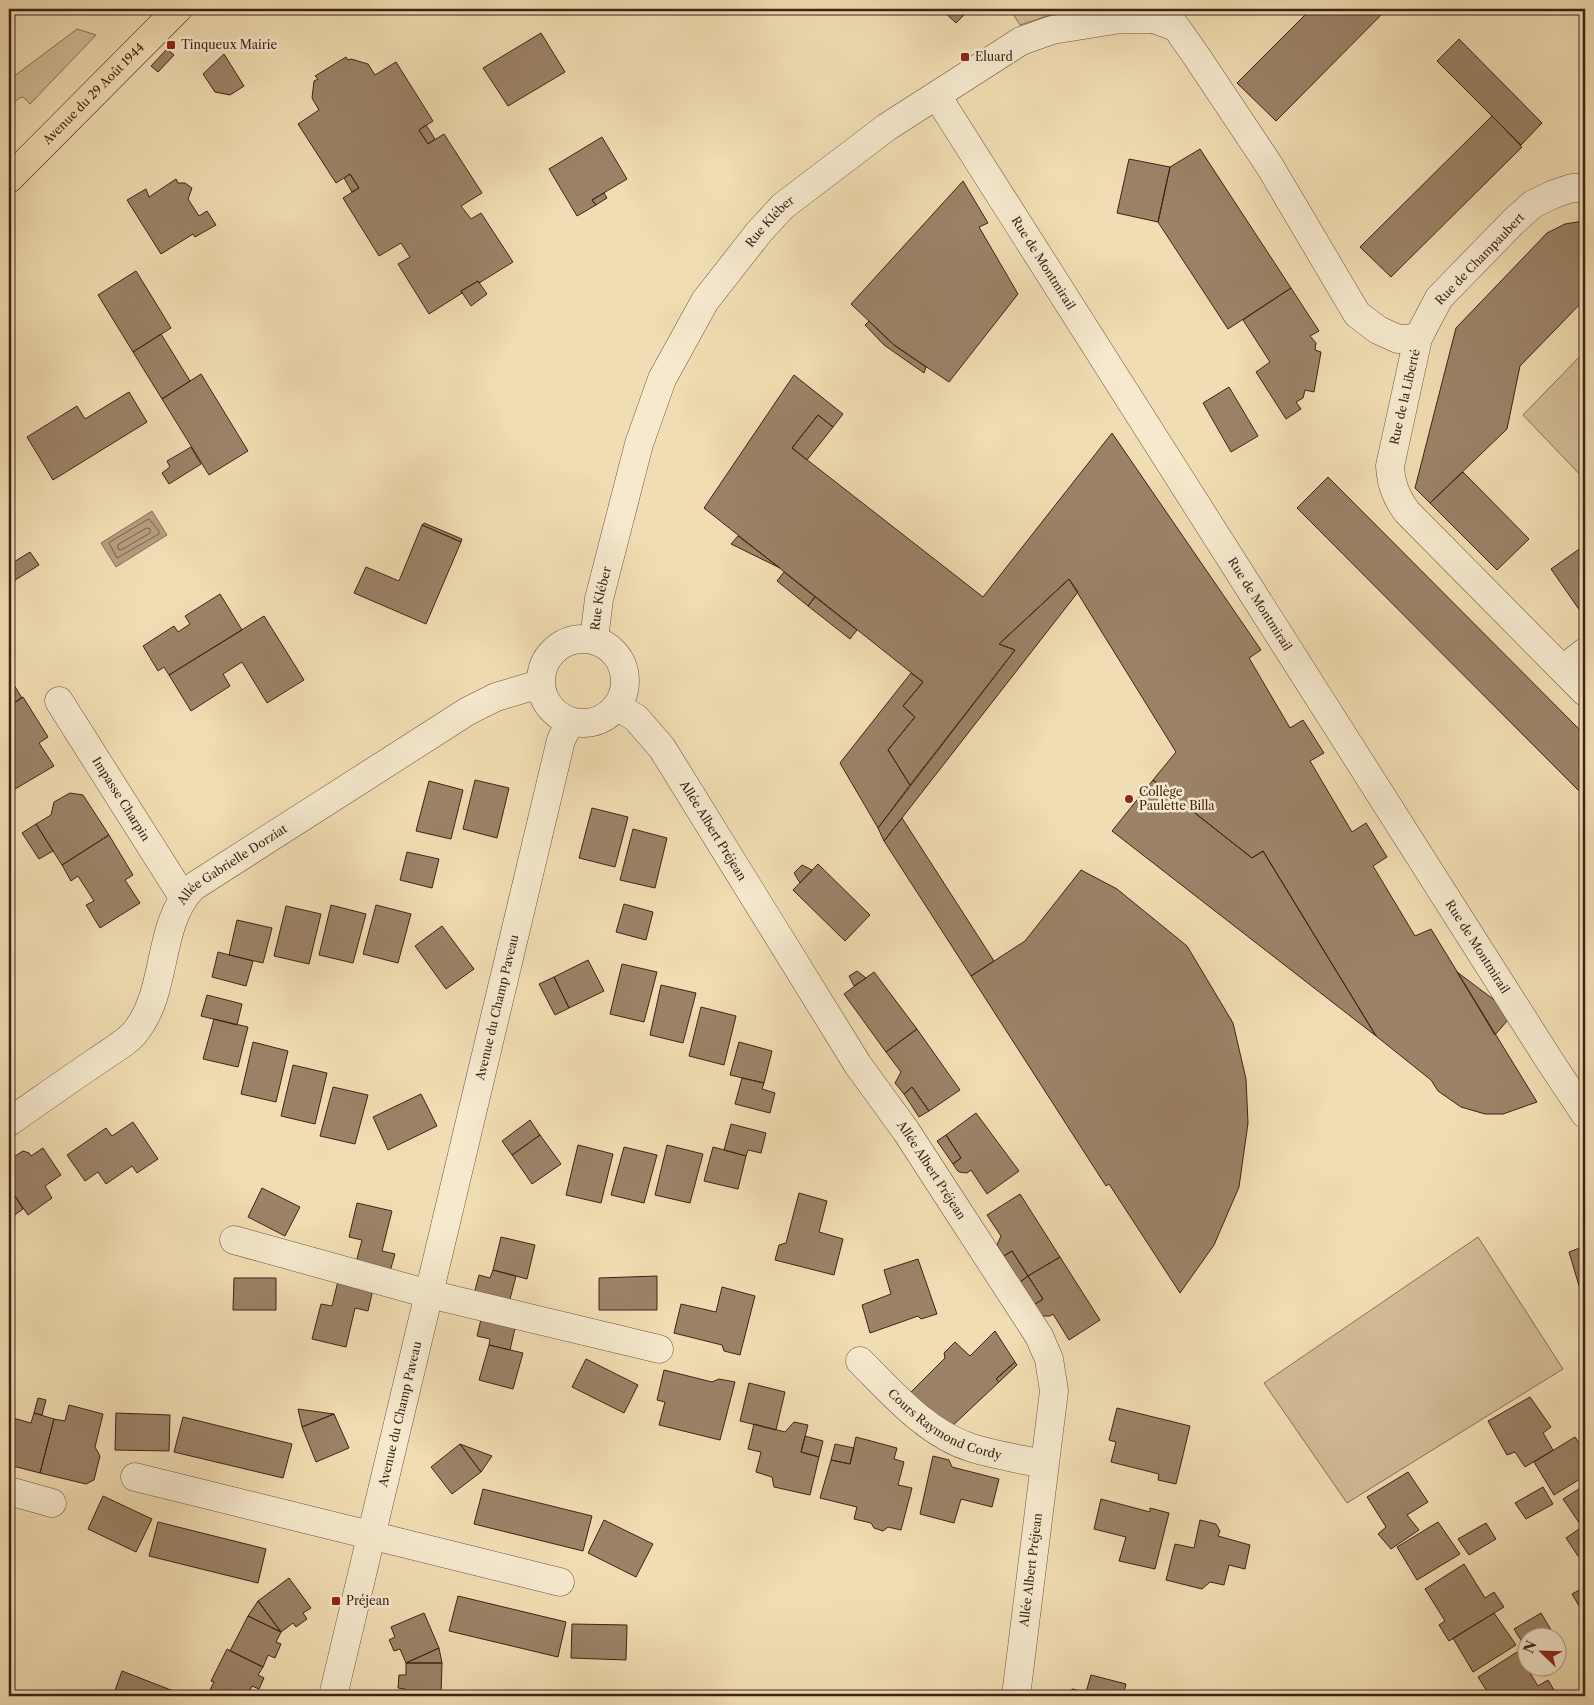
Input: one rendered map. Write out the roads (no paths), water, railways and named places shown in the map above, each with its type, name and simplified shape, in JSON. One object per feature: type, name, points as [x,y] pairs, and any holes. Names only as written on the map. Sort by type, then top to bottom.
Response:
[{"type":"main road","name":"Avenue du 29 Août 1944","points":[[9,179],[178,9]]},
{"type":"street","name":"Rue Kléber","points":[[594,639],[599,599],[649,411],[662,379],[704,301],[734,262],[783,206],[887,127],[1021,41],[1037,35],[1131,17],[1160,14]]},
{"type":"street","name":"Rue de la Liberté","points":[[1160,14],[1176,27],[1269,165],[1357,314],[1378,330],[1398,339],[1418,338],[1390,466],[1390,480],[1397,499],[1407,512],[1585,692]]},
{"type":"street","name":"Rue de Montmirail","points":[[937,96],[1585,1114]]},
{"type":"street","name":"Rue de Champaubert","points":[[1418,338],[1439,298],[1533,204],[1572,188],[1585,188]]},
{"type":"street","points":[[594,639],[617,653],[627,680],[618,707],[596,723],[570,722],[548,708],[540,684],[546,658],[567,640],[594,639]]},
{"type":"street","points":[[1563,670],[1585,652]]},
{"type":"street","name":"Allée Gabrielle Dorziat","points":[[9,1122],[136,1031],[149,1006],[171,926],[183,897],[210,874],[468,711],[496,697],[540,684]]},
{"type":"street","name":"Impasse Charpin","points":[[59,701],[183,897]]},
{"type":"street","name":"Allée Albert Préjean","points":[[618,707],[636,718],[662,748],[858,1065],[906,1131],[1039,1336],[1049,1359],[1054,1391],[1043,1464],[1016,1696]]},
{"type":"street","name":"Avenue du Champ Paveau","points":[[333,1696],[559,750],[570,722]]},
{"type":"street","points":[[234,1240],[429,1294],[659,1349]]},
{"type":"street","name":"Cours Raymond Cordy","points":[[860,1362],[896,1397],[934,1429],[970,1448],[1043,1464]]},
{"type":"street","points":[[135,1477],[560,1582]]},
{"type":"street","points":[[9,1490],[52,1503]]},
{"type":"water","points":[[152,511],[167,535],[116,567],[101,543]]},
{"type":"place","name":"Tinqueux Mairie","points":[[171,45]]},
{"type":"place","name":"Eluard","points":[[965,57]]},
{"type":"place","name":"Collège Paulette Billa","points":[[1129,799]]},
{"type":"place","name":"Préjean","points":[[336,1601]]}]
